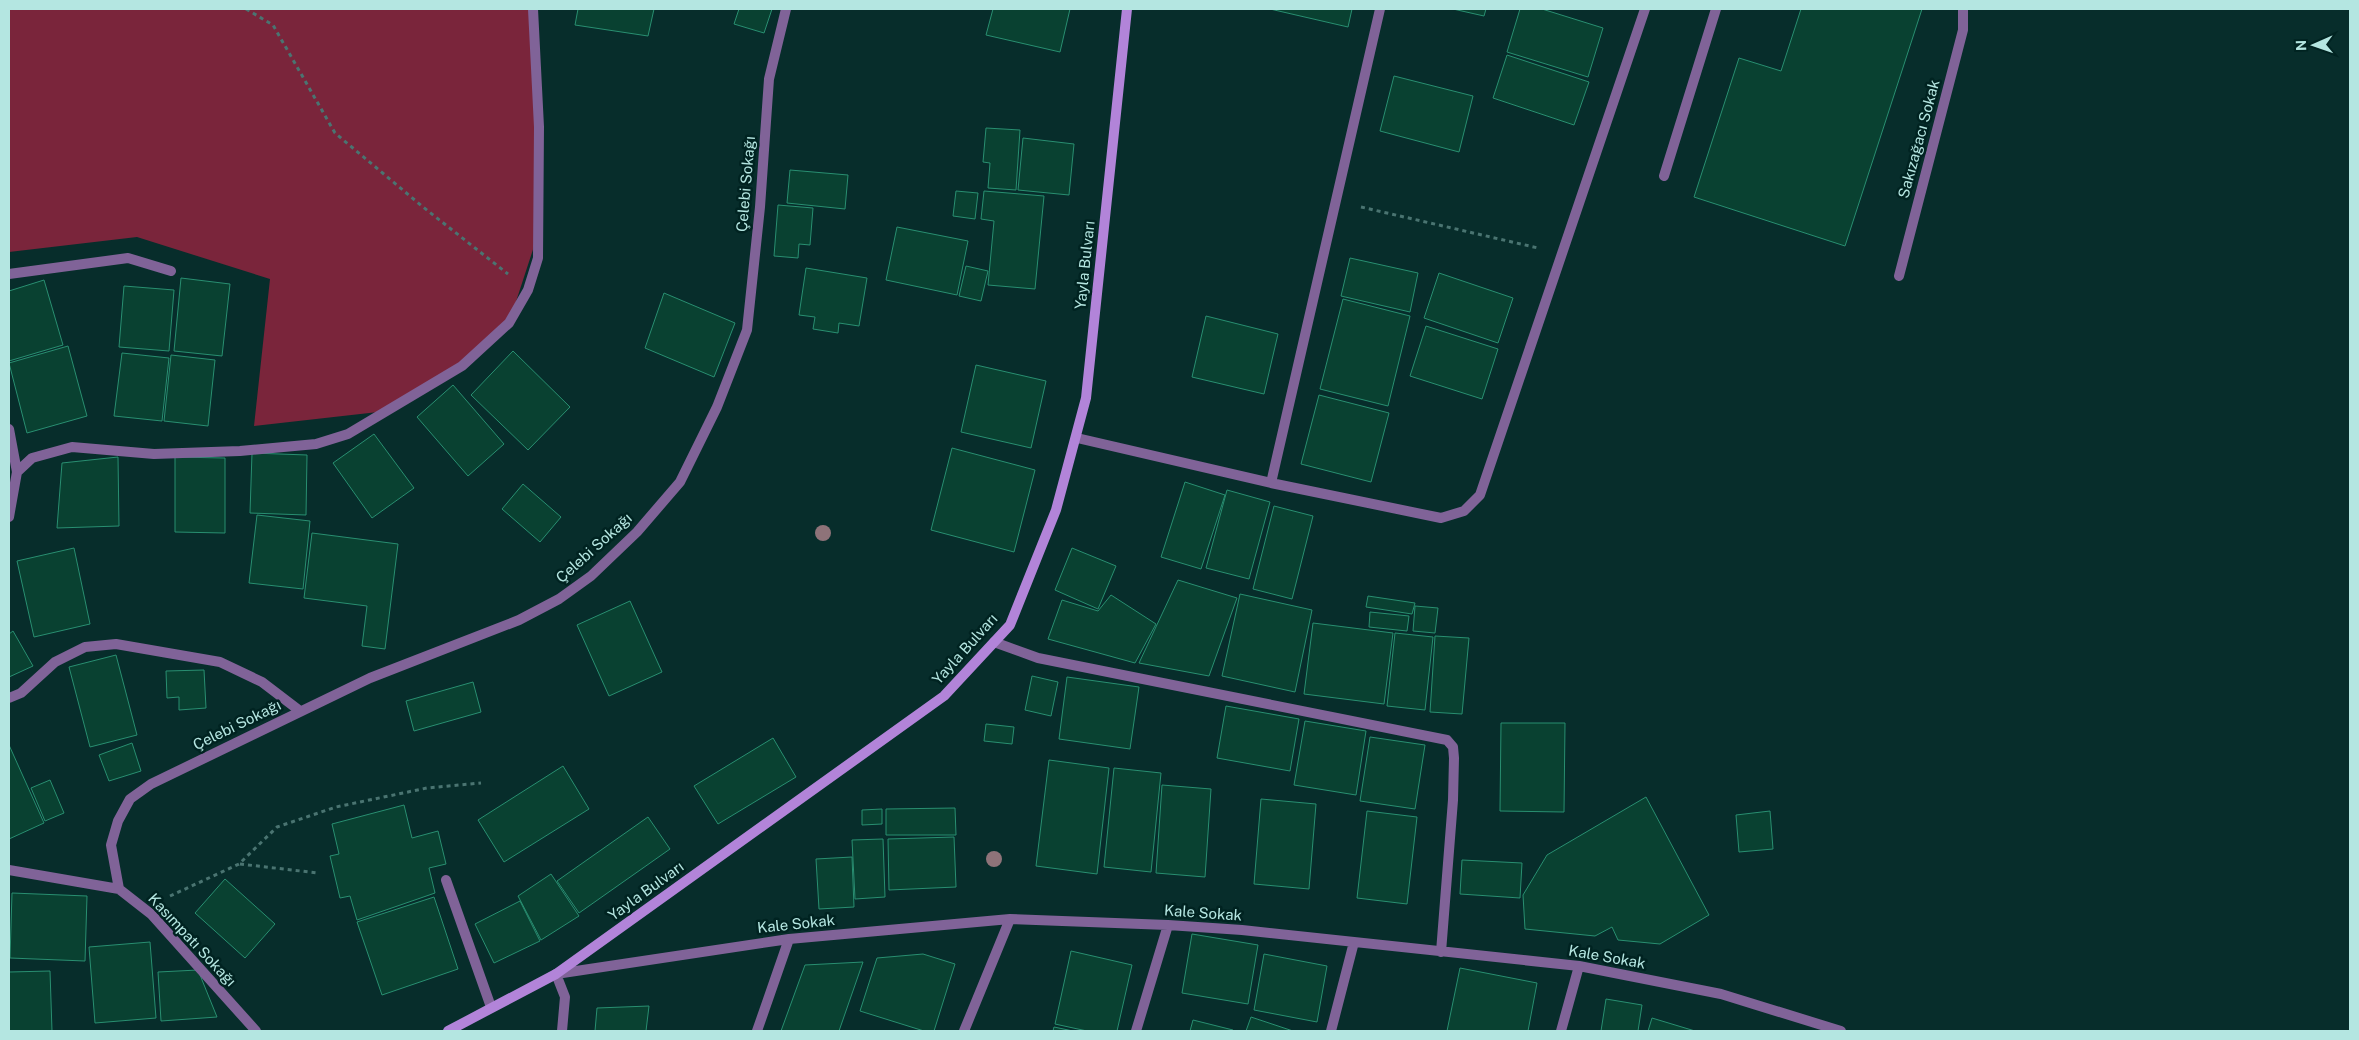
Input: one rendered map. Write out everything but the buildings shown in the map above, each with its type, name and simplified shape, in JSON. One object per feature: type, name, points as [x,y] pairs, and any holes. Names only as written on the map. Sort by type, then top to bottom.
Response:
[{"type":"main road","name":"Yayla Bulvarı","points":[[448,1031],[556,974],[944,696],[1010,625],[1056,510],[1077,438],[1086,398],[1127,9]]},
{"type":"street","points":[[17,472],[32,458],[72,447],[154,454],[240,451],[316,444],[348,434],[462,366],[509,323],[528,290],[538,258],[540,228],[539,127],[532,9]]},
{"type":"street","name":"Çelebi Sokağı","points":[[119,889],[111,845],[118,821],[130,799],[151,784],[370,678],[519,620],[559,599],[591,576],[638,532],[680,482],[716,407],[747,330],[760,207],[769,79],[786,9]]},
{"type":"street","points":[[1272,483],[1380,9]]},
{"type":"street","points":[[1077,438],[1272,483],[1441,518],[1464,511],[1480,495],[1645,9]]},
{"type":"street","points":[[1664,176],[1716,9]]},
{"type":"street","name":"Sakızağacı Sokak","points":[[1899,276],[1963,30],[1963,9]]},
{"type":"street","points":[[9,274],[128,258],[171,271]]},
{"type":"street","points":[[9,429],[17,472],[9,517]]},
{"type":"street","points":[[994,642],[1038,658],[1447,740],[1453,747],[1453,800],[1441,952]]},
{"type":"street","points":[[9,698],[21,693],[55,662],[85,647],[116,644],[220,662],[262,682],[300,711]]},
{"type":"street","name":"Kasımpatı Sokağı","points":[[9,870],[119,889],[151,914],[256,1031]]},
{"type":"street","points":[[446,880],[491,1007]]},
{"type":"street","points":[[964,1031],[1010,919]]},
{"type":"street","name":"Kale Sokak","points":[[556,974],[789,939],[1010,919],[1168,925],[1242,930],[1579,966],[1721,994],[1841,1031]]},
{"type":"street","points":[[1136,1031],[1168,925]]},
{"type":"street","points":[[757,1031],[789,939]]},
{"type":"street","points":[[1331,1031],[1354,942]]},
{"type":"street","points":[[1561,1031],[1579,966]]},
{"type":"street","points":[[556,974],[564,998],[562,1031]]},
{"type":"path","points":[[246,9],[273,25],[335,134],[423,208],[528,290]]},
{"type":"path","points":[[1336,201],[1562,254]]},
{"type":"path","points":[[151,914],[169,897],[240,864],[277,828],[336,807],[427,788],[481,783]]},
{"type":"path","points":[[240,864],[318,873]]},
{"type":"shaded area","points":[[9,9],[533,9],[540,228],[509,323],[462,366],[387,411],[254,426],[270,279],[137,237],[9,252]]}]
